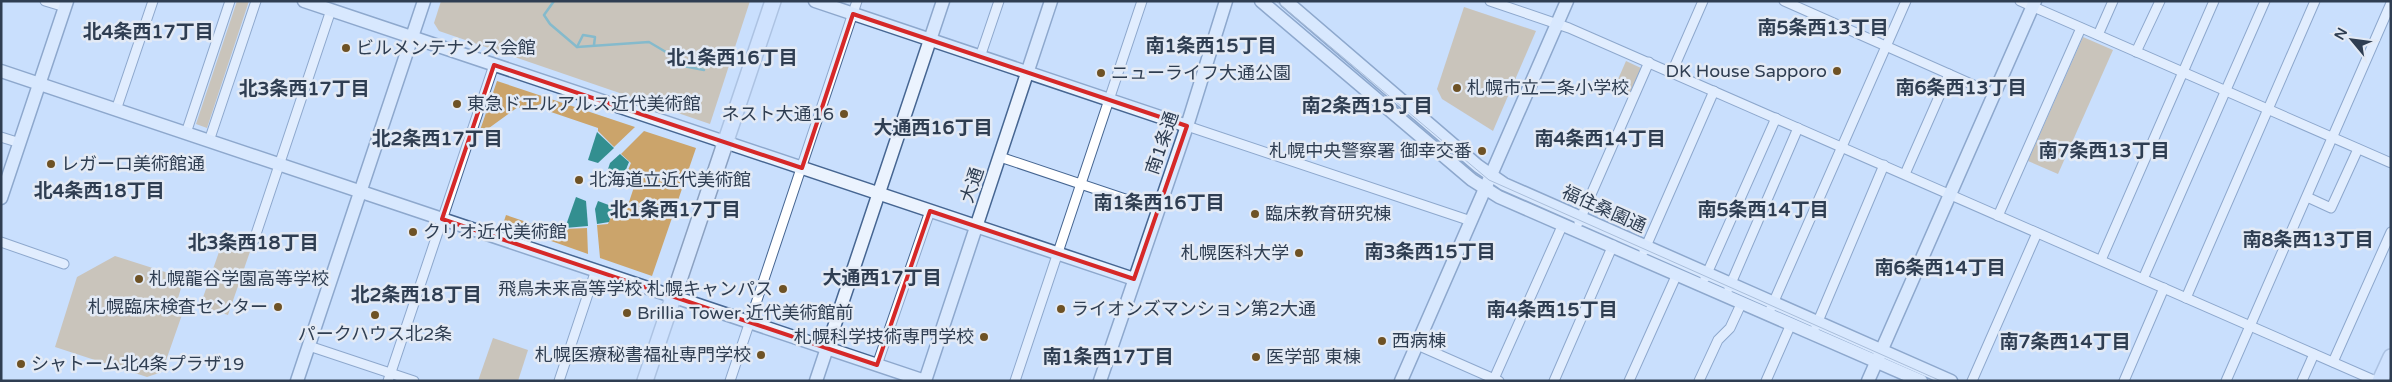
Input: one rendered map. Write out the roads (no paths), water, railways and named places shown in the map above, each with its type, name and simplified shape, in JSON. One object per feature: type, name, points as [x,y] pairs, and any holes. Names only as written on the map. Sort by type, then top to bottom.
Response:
[{"type":"main road","points":[[645,381],[773,1]]},
{"type":"main road","points":[[2380,381],[2391,356]]},
{"type":"street","points":[[1,198],[66,4],[45,1]]},
{"type":"street","points":[[116,110],[153,1]]},
{"type":"street","points":[[186,133],[230,1]]},
{"type":"street","points":[[209,141],[256,1]]},
{"type":"street","points":[[304,1],[1134,279]]},
{"type":"street","points":[[297,381],[424,1]]},
{"type":"street","points":[[815,1],[1471,221]]},
{"type":"street","points":[[730,381],[858,1]]},
{"type":"street","points":[[816,381],[943,1]]},
{"type":"street","points":[[980,56],[999,1]]},
{"type":"street","name":"大通","points":[[925,381],[1051,1]]},
{"type":"street","points":[[1015,381],[1142,1]]},
{"type":"street","name":"南1条通","points":[[1100,381],[1226,1]]},
{"type":"street","name":"福住桑園通","points":[[1262,1],[1472,180],[1499,196],[1563,224],[1578,224],[1815,327],[1882,350],[1951,381]]},
{"type":"street","name":"福住桑園通","points":[[1286,1],[1504,184],[1578,224],[1613,246],[1644,252],[1677,274],[1705,279]]},
{"type":"street","points":[[1490,1],[1558,24],[1649,62],[2376,381]]},
{"type":"street","points":[[1402,381],[1567,1]]},
{"type":"street","points":[[1672,72],[1704,1]]},
{"type":"street","points":[[1784,1],[1994,94]]},
{"type":"street","points":[[1771,308],[1906,1]]},
{"type":"street","points":[[2020,1],[2034,4],[2081,28],[2391,163]]},
{"type":"street","points":[[2098,35],[2113,1]]},
{"type":"street","points":[[2136,52],[2160,1]]},
{"type":"street","points":[[2101,260],[2214,1]]},
{"type":"street","points":[[2143,279],[2265,1]]},
{"type":"street","points":[[2186,298],[2267,109],[2316,1]]},
{"type":"street","points":[[2226,381],[2391,3]]},
{"type":"street","points":[[1868,381],[2034,4]]},
{"type":"street","points":[[254,240],[331,10]]},
{"type":"street","points":[[1998,216],[2081,28]]},
{"type":"street","points":[[1578,224],[1649,62]]},
{"type":"street","points":[[389,377],[494,65]]},
{"type":"street","points":[[1,71],[925,381]]},
{"type":"street","points":[[1905,174],[1949,74]]},
{"type":"street","points":[[1644,252],[1714,91]]},
{"type":"street","points":[[1705,279],[1776,118]]},
{"type":"street","points":[[1728,289],[1798,128]]},
{"type":"street","points":[[1,137],[20,143]]},
{"type":"street","points":[[2307,197],[2332,208],[2358,149]]},
{"type":"street","points":[[1000,158],[1158,210]]},
{"type":"street","points":[[1815,327],[1884,165]]},
{"type":"street","points":[[877,365],[930,211]]},
{"type":"street","points":[[1417,345],[1496,380],[1563,224]]},
{"type":"street","points":[[2333,362],[2391,232]]},
{"type":"street","points":[[1972,381],[2037,233]]},
{"type":"street","points":[[1,242],[64,264]]},
{"type":"street","points":[[1554,381],[1613,246]]},
{"type":"street","points":[[559,381],[596,270]]},
{"type":"street","points":[[1628,381],[1677,274]]},
{"type":"street","points":[[2124,381],[2164,288]]},
{"type":"street","name":"福住桑園通","points":[[1728,289],[1742,302],[1771,308],[1791,324],[1815,327],[1876,362],[1921,381]]},
{"type":"street","points":[[1699,381],[1718,340],[1730,328],[1742,302]]},
{"type":"street","points":[[1766,381],[1791,324]]},
{"type":"street","points":[[309,346],[389,377],[414,381]]},
{"type":"street","points":[[2302,381],[2314,354]]},
{"type":"waterway","points":[[554,1],[544,15],[550,24],[577,47],[649,42],[671,55],[678,65],[704,70]]},
{"type":"waterway","points":[[577,47],[583,35],[595,37],[594,45]]},
{"type":"tram line","points":[[1276,1],[1489,180],[1941,381]]},
{"type":"place","name":"ビルメンテナンス会館","points":[[346,48]]},
{"type":"place","name":"DK House Sapporo","points":[[1837,71]]},
{"type":"place","name":"ニューライフ大通公園","points":[[1101,73]]},
{"type":"place","name":"札幌市立二条小学校","points":[[1457,88]]},
{"type":"place","name":"東急ドエルアルス近代美術館","points":[[457,104]]},
{"type":"place","name":"ネスト大通16","points":[[844,114]]},
{"type":"place","name":"札幌中央警察署 御幸交番","points":[[1482,151]]},
{"type":"place","name":"レガーロ美術館通","points":[[51,164]]},
{"type":"place","name":"北海道立近代美術館","points":[[579,180]]},
{"type":"place","name":"臨床教育研究棟","points":[[1255,214]]},
{"type":"place","name":"クリオ近代美術館","points":[[413,232]]},
{"type":"place","name":"札幌医科大学","points":[[1299,253]]},
{"type":"place","name":"札幌龍谷学園高等学校","points":[[139,279]]},
{"type":"place","name":"飛鳥未来高等学校 札幌キャンパス","points":[[783,289]]},
{"type":"place","name":"札幌臨床検査センター","points":[[278,307]]},
{"type":"place","name":"ライオンズマンション第2大通","points":[[1061,309]]},
{"type":"place","name":"Brillia Tower 近代美術館前","points":[[627,313]]},
{"type":"place","name":"パークハウス北2条","points":[[375,315]]},
{"type":"place","name":"札幌科学技術専門学校","points":[[984,337]]},
{"type":"place","name":"西病棟","points":[[1382,341]]},
{"type":"place","name":"札幌医療秘書福祉専門学校","points":[[761,355]]},
{"type":"place","name":"医学部 東棟","points":[[1256,357]]},
{"type":"place","name":"シャトーム北4条プラザ19","points":[[21,364]]},
{"type":"district","name":"南5条西13丁目","points":[[1823,27]]},
{"type":"district","name":"北4条西17丁目","points":[[148,31]]},
{"type":"district","name":"南1条西15丁目","points":[[1211,45]]},
{"type":"district","name":"北1条西16丁目","points":[[732,57]]},
{"type":"district","name":"南6条西13丁目","points":[[1961,87]]},
{"type":"district","name":"北3条西17丁目","points":[[304,88]]},
{"type":"district","name":"南2条西15丁目","points":[[1367,105]]},
{"type":"district","name":"大通西16丁目","points":[[933,127]]},
{"type":"district","name":"北2条西17丁目","points":[[437,138]]},
{"type":"district","name":"南4条西14丁目","points":[[1600,138]]},
{"type":"district","name":"南7条西13丁目","points":[[2104,150]]},
{"type":"district","name":"北4条西18丁目","points":[[99,190]]},
{"type":"district","name":"南1条西16丁目","points":[[1159,202]]},
{"type":"district","name":"北1条西17丁目","points":[[675,209]]},
{"type":"district","name":"南5条西14丁目","points":[[1763,209]]},
{"type":"district","name":"南8条西13丁目","points":[[2308,239]]},
{"type":"district","name":"北3条西18丁目","points":[[253,242]]},
{"type":"district","name":"南3条西15丁目","points":[[1430,251]]},
{"type":"district","name":"南6条西14丁目","points":[[1940,267]]},
{"type":"district","name":"大通西17丁目","points":[[882,277]]},
{"type":"district","name":"北2条西18丁目","points":[[416,294]]},
{"type":"district","name":"南4条西15丁目","points":[[1552,309]]},
{"type":"district","name":"南7条西14丁目","points":[[2065,341]]},
{"type":"district","name":"南1条西17丁目","points":[[1108,356]]}]
